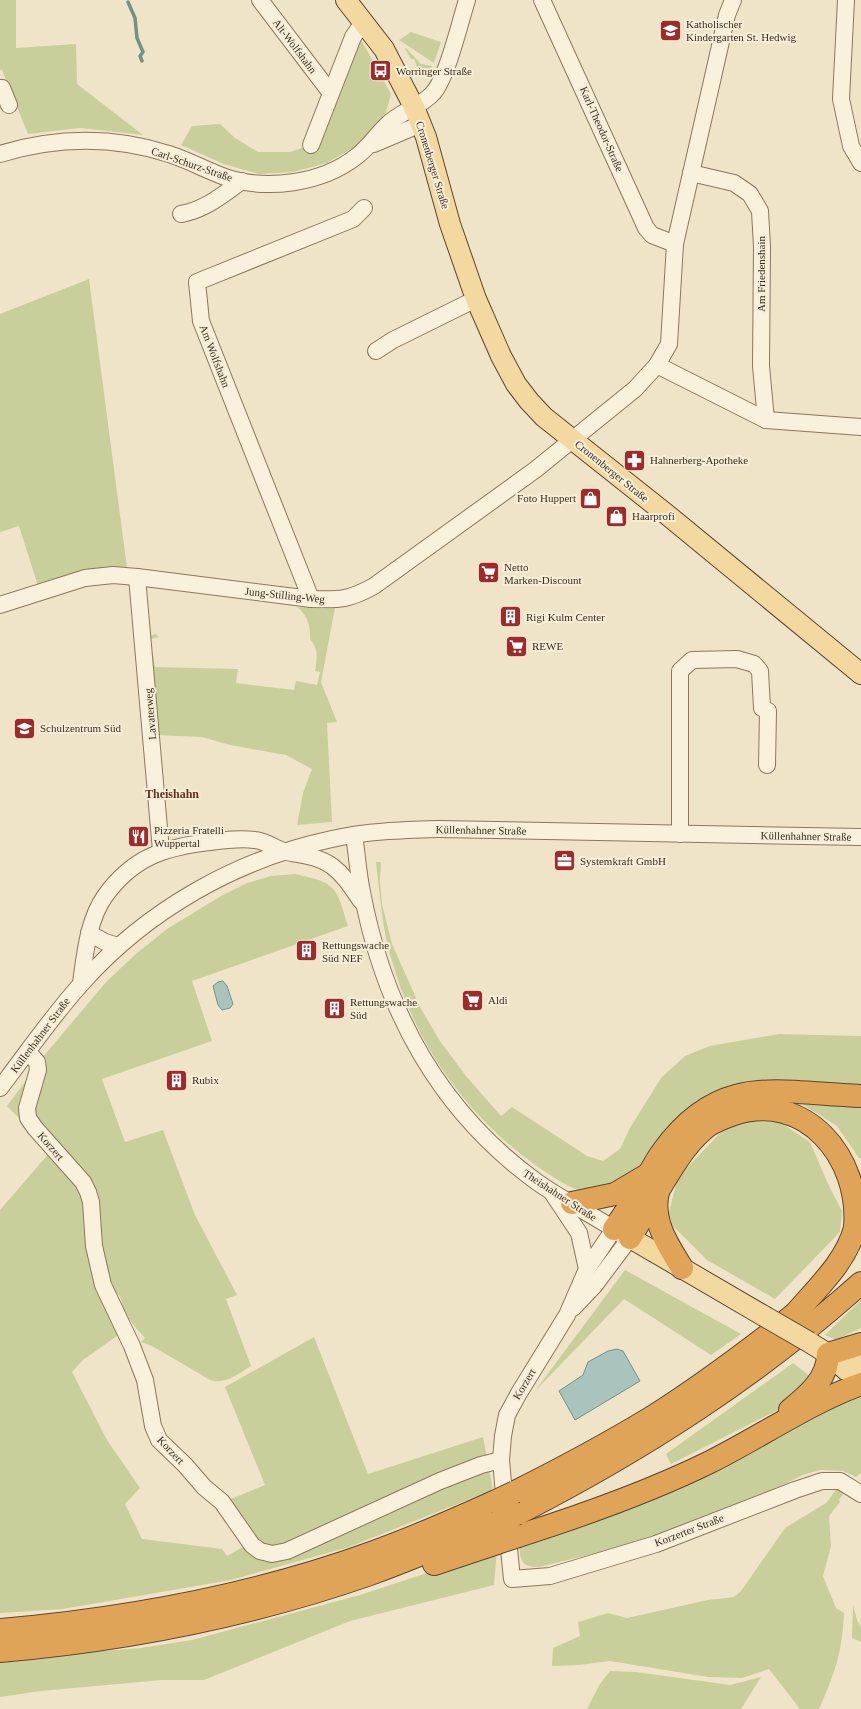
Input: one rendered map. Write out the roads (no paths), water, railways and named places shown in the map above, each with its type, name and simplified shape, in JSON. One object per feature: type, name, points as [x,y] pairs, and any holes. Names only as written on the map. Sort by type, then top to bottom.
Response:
[{"type":"highway","points":[[682,1268],[661,1231],[656,1206],[654,1182],[662,1152],[688,1121],[704,1109],[728,1098],[756,1091],[861,1096]]},
{"type":"highway","points":[[622,1233],[654,1182],[684,1149],[711,1124],[725,1117],[743,1111],[758,1109],[784,1112],[801,1117],[823,1130],[841,1151],[850,1166],[856,1186],[858,1213],[856,1228],[850,1244],[841,1260],[795,1314]]},
{"type":"highway","points":[[572,1203],[615,1194],[654,1182]]},
{"type":"highway","points":[[0,1630],[88,1622],[197,1602],[245,1591],[371,1553],[434,1528],[515,1492],[574,1462],[649,1419],[733,1362],[795,1314],[861,1257]]},
{"type":"highway","points":[[0,1651],[109,1639],[199,1622],[283,1601],[370,1574],[422,1568],[497,1533],[517,1514],[593,1474],[700,1409],[776,1354],[861,1283]]},
{"type":"highway","points":[[773,1429],[786,1413],[808,1394],[820,1381],[827,1369],[828,1354],[861,1344]]},
{"type":"highway","points":[[497,1533],[518,1536],[599,1509],[669,1481],[729,1452],[839,1393],[861,1384]]},
{"type":"main road","name":"Cronenberger Straße","points":[[346,0],[384,49],[400,77],[418,116],[430,150],[450,224],[476,299],[501,356],[516,384],[544,417],[861,674]]},
{"type":"main road","name":"Theishahner Straße","points":[[622,1233],[809,1342],[828,1354],[846,1370],[861,1377]]},
{"type":"main road","name":"Theishahner Straße","points":[[828,1354],[861,1360]]},
{"type":"street","name":"Alt-Wolfshahn","points":[[260,0],[330,92]]},
{"type":"street","points":[[418,116],[440,81],[467,0]]},
{"type":"street","name":"Karl-Theodor-Straße","points":[[542,0],[646,228],[652,235],[674,244]]},
{"type":"street","points":[[572,439],[634,389],[657,365],[668,344],[674,244],[727,15],[733,0]]},
{"type":"street","points":[[846,0],[841,99],[851,146],[861,163]]},
{"type":"street","points":[[311,145],[330,92],[353,37],[363,22]]},
{"type":"street","points":[[0,88],[2,88],[9,105]]},
{"type":"street","name":"Carl-Schurz-Straße","points":[[0,154],[35,145],[65,141],[96,140],[134,145],[170,154],[225,177],[242,181],[276,185],[304,181],[334,170],[356,158],[369,146],[388,124],[398,116],[418,116]]},
{"type":"street","name":"Am Friedenshain","points":[[691,173],[734,182],[750,194],[760,211],[762,247],[761,366],[766,420]]},
{"type":"street","name":"Carl-Schurz-Straße","points":[[181,214],[193,212],[207,206],[242,181]]},
{"type":"street","name":"Am Wolfshahn","points":[[311,599],[201,321],[197,282],[353,219],[364,208]]},
{"type":"street","points":[[376,351],[393,340],[476,299]]},
{"type":"street","points":[[657,365],[766,420],[861,427]]},
{"type":"street","name":"Jung-Stilling-Weg","points":[[0,606],[85,578],[113,575],[311,599],[335,600],[355,596],[374,586],[535,470],[572,439]]},
{"type":"street","name":"Lavaterweg","points":[[137,577],[161,851]]},
{"type":"street","points":[[680,834],[680,671],[692,660],[736,659],[754,664],[760,672],[762,708],[768,711],[768,765]]},
{"type":"street","name":"Küllenhahner Straße","points":[[0,1088],[82,983],[118,946],[152,918],[191,893],[241,869],[285,851],[354,835],[438,829],[861,837]]},
{"type":"street","name":"Theishahner Straße","points":[[354,835],[366,909],[381,964],[408,1033],[432,1074],[449,1097],[485,1138],[521,1170],[551,1191],[622,1233]]},
{"type":"street","points":[[82,983],[89,933],[99,906],[108,892],[134,867],[161,851],[188,844],[225,840],[257,840],[285,851],[312,856],[331,866],[346,879],[366,909]]},
{"type":"street","points":[[89,933],[105,942],[118,946]]},
{"type":"street","name":"Korzert","points":[[28,1052],[37,1062],[38,1070],[27,1108],[28,1118],[82,1182],[88,1192],[98,1266],[103,1285],[132,1346],[146,1380],[153,1426],[159,1440],[185,1465],[204,1487],[222,1502],[252,1545],[260,1550],[272,1554],[287,1551],[440,1481],[481,1465],[501,1460]]},
{"type":"street","points":[[551,1191],[579,1233],[587,1269]]},
{"type":"street","name":"Korzert","points":[[567,1315],[594,1286],[622,1233]]},
{"type":"street","name":"Korzert","points":[[512,1579],[501,1460],[507,1415],[567,1315],[587,1269],[622,1233]]},
{"type":"street","name":"Korzerter Straße","points":[[512,1579],[550,1576],[656,1544],[822,1481],[840,1481],[861,1494]]},
{"type":"water","points":[[223,981],[227,986],[233,1004],[230,1008],[222,1010],[218,1005],[213,986],[218,982]]},
{"type":"water","points":[[617,1349],[623,1351],[640,1381],[575,1420],[559,1391],[583,1375],[588,1362],[608,1351]]},
{"type":"waterway","points":[[128,2],[135,18],[137,38],[143,52],[140,56],[142,61]]},
{"type":"place","name":"Katholischer Kindergarten St. Hedwig","points":[[671,30]]},
{"type":"place","name":"Worringer Straße","points":[[380,71]]},
{"type":"place","name":"Hahnerberg-Apotheke","points":[[635,460]]},
{"type":"place","name":"Foto Huppert","points":[[591,498]]},
{"type":"place","name":"Haarprofi","points":[[617,516]]},
{"type":"place","name":"Netto Marken-Discount","points":[[488,573]]},
{"type":"place","name":"Rigi Kulm Center","points":[[510,617]]},
{"type":"place","name":"REWE","points":[[516,646]]},
{"type":"place","name":"Schulzentrum Süd","points":[[25,728]]},
{"type":"place","name":"Pizzeria Fratelli Wuppertal","points":[[138,836]]},
{"type":"place","name":"Systemkraft GmbH","points":[[564,861]]},
{"type":"place","name":"Rettungswache Süd NEF","points":[[306,951]]},
{"type":"place","name":"Aldi","points":[[472,1000]]},
{"type":"place","name":"Rettungswache Süd","points":[[335,1008]]},
{"type":"place","name":"Rubix","points":[[177,1080]]},
{"type":"district","name":"Theishahn","points":[[172,794]]}]
